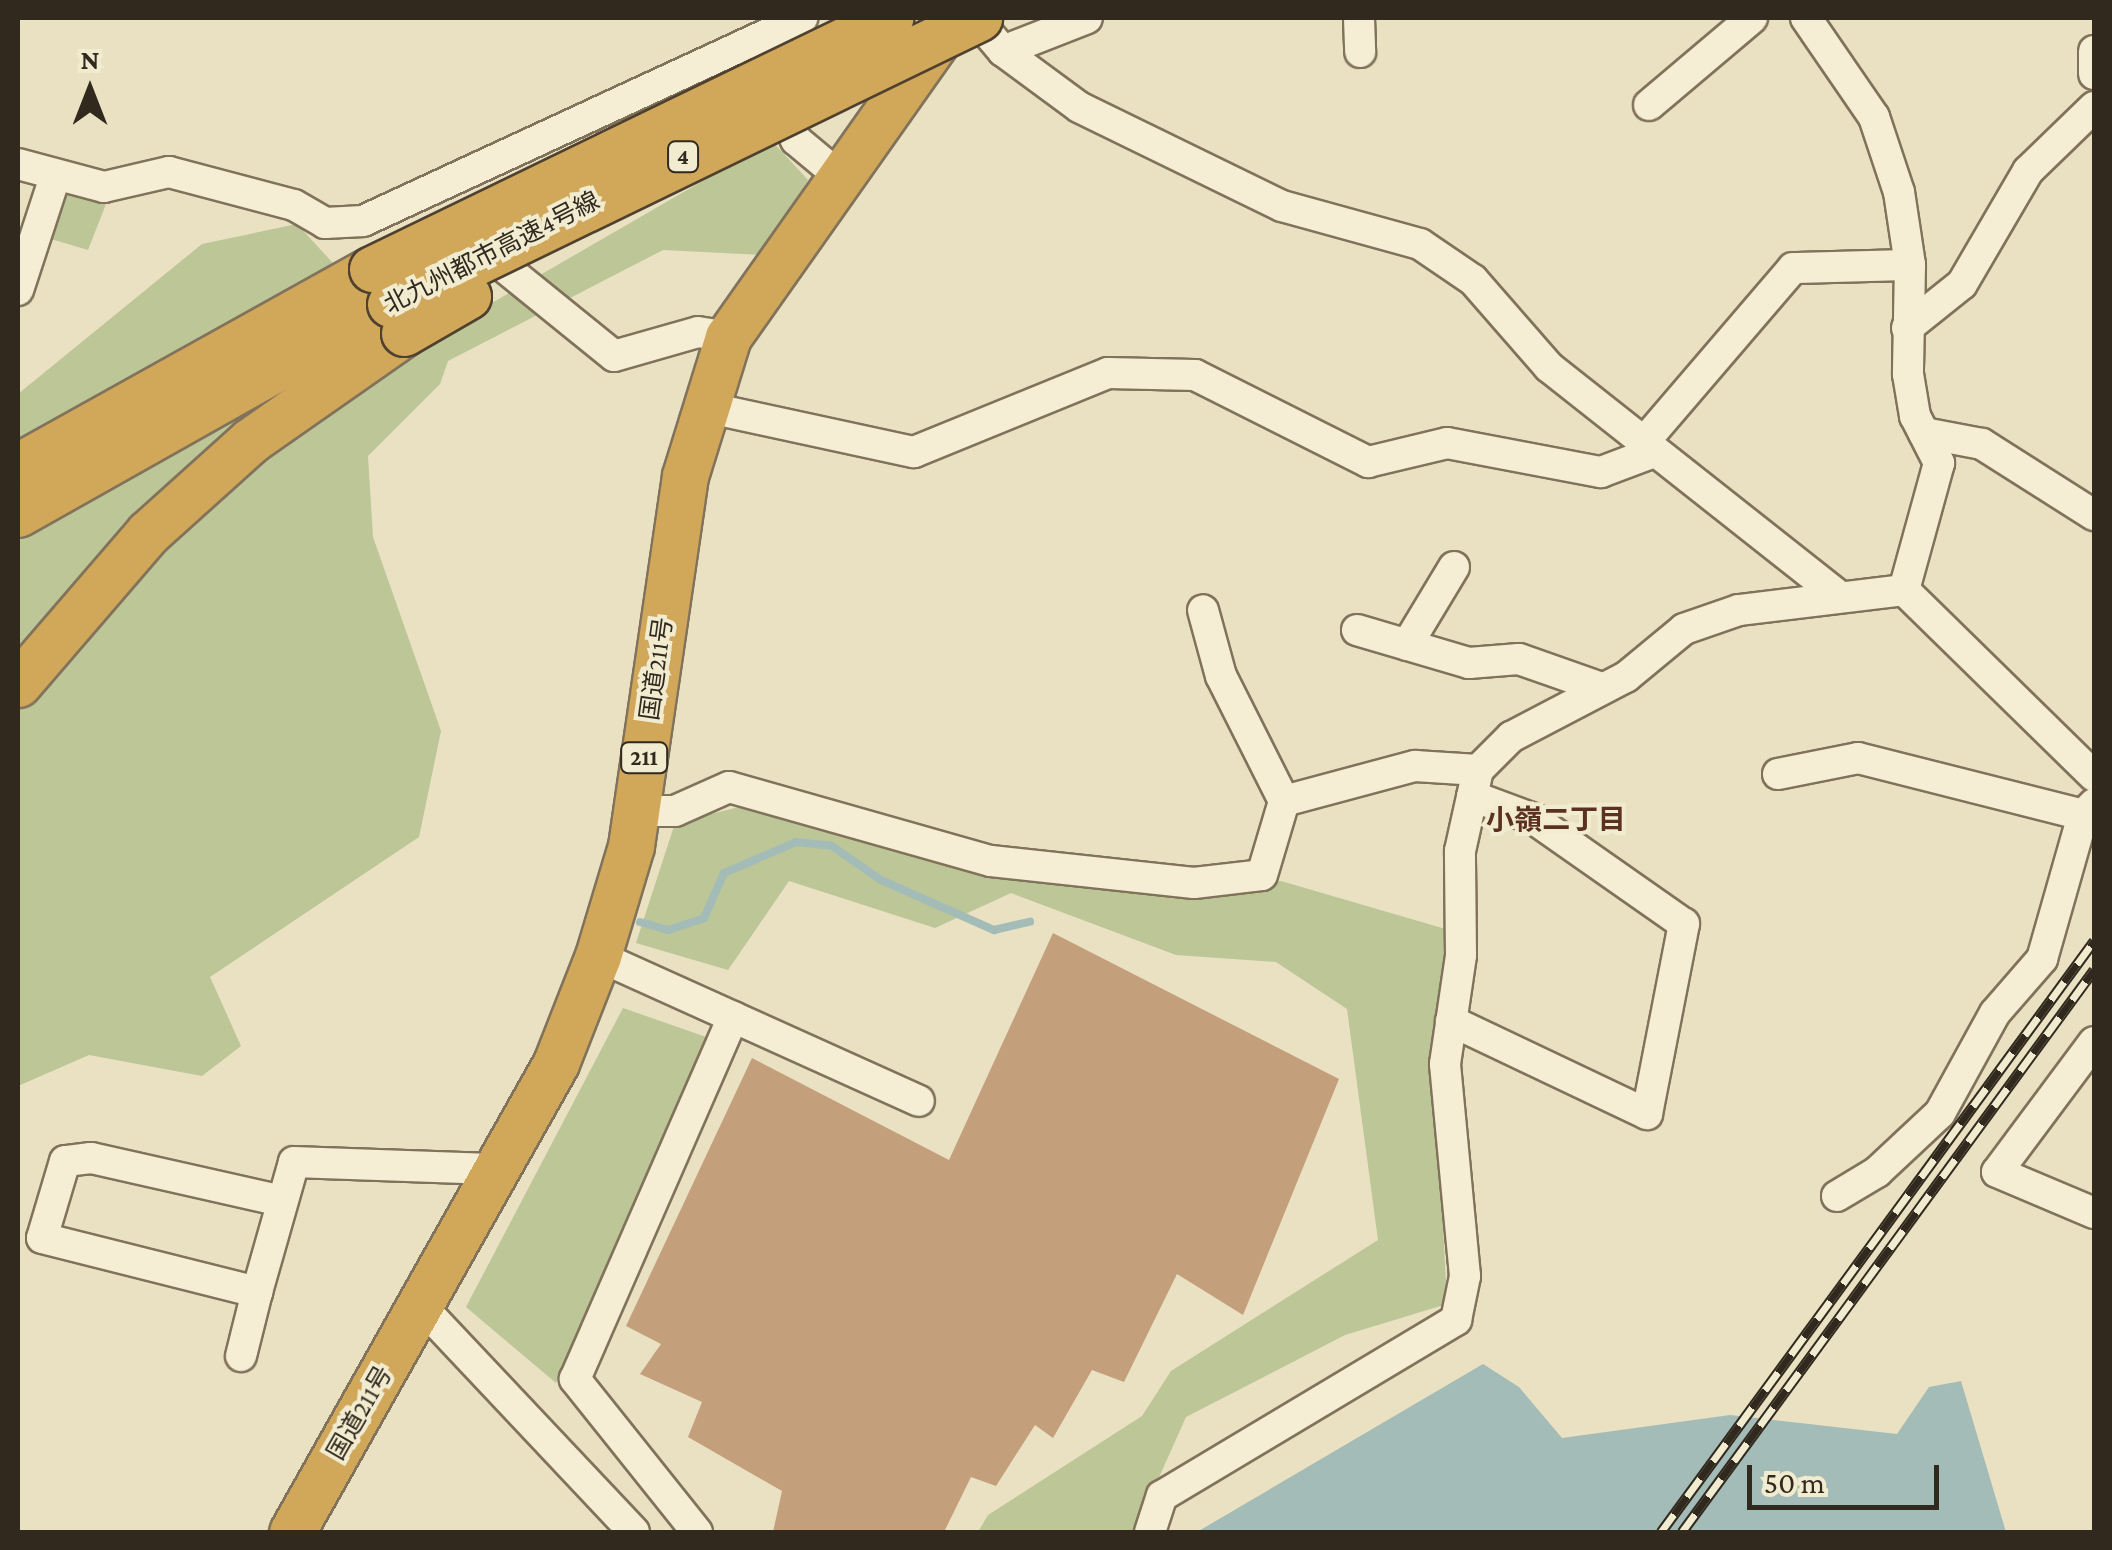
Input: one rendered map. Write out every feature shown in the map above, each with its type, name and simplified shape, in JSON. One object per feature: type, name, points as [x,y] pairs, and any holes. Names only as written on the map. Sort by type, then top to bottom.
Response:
[{"type":"highway","name":"北九州都市高速4号線","points":[[18,514],[890,18]]},
{"type":"highway","name":"国道211号","points":[[300,1522],[556,1063],[598,956],[636,810],[685,476],[728,337],[838,174],[954,18]]},
{"type":"highway","name":"北九州都市高速4号線","points":[[18,466],[389,302],[734,132],[986,29]]},
{"type":"highway","points":[[18,449],[245,319],[389,302]]},
{"type":"highway","points":[[18,684],[148,533],[250,441],[389,302]]},
{"type":"street","points":[[18,164],[104,187],[170,172],[342,225],[429,197],[802,18]]},
{"type":"street","points":[[986,29],[1087,18]]},
{"type":"street","points":[[1359,18],[1360,52]]},
{"type":"street","points":[[1650,105],[1752,18]]},
{"type":"street","points":[[1806,18],[1874,117],[1910,264],[1907,328],[1924,433],[1940,489],[1902,573],[1904,590],[2094,776]]},
{"type":"street","points":[[986,29],[1080,107],[1210,174],[1282,206],[1420,244],[1473,280],[1549,368],[1840,597]]},
{"type":"street","points":[[750,42],[796,140],[838,174]]},
{"type":"street","points":[[2094,52],[2094,74]]},
{"type":"street","points":[[1907,328],[1962,284],[2028,171],[2094,107]]},
{"type":"street","points":[[18,290],[25,244],[56,177]]},
{"type":"street","points":[[429,197],[523,290],[614,356],[698,332],[728,337]]},
{"type":"street","points":[[704,407],[914,452],[1108,374],[1195,375],[1368,462],[1447,444],[1601,472],[1649,448],[1793,268],[1910,264]]},
{"type":"street","points":[[1924,433],[1982,444],[2094,515]]},
{"type":"street","points":[[1407,645],[1454,567]]},
{"type":"street","points":[[1150,1532],[1162,1496],[1456,1320],[1464,1276],[1444,1064],[1451,1020],[1460,852],[1475,782],[1511,737],[1602,688],[1684,629],[1739,610],[1904,590]]},
{"type":"street","points":[[636,810],[675,810],[729,786],[991,861],[1194,883],[1262,875],[1284,801],[1221,676],[1204,610]]},
{"type":"street","points":[[1356,630],[1469,663],[1519,658],[1602,688]]},
{"type":"street","points":[[1778,774],[1858,758],[2089,810],[2042,959],[1996,1013],[1940,1113],[1878,1172],[1836,1196]]},
{"type":"street","points":[[1284,801],[1398,769],[1475,782],[1684,924],[1647,1114],[1451,1020]]},
{"type":"street","points":[[598,956],[920,1101]]},
{"type":"street","points":[[697,1532],[574,1379],[734,1017]]},
{"type":"street","points":[[2094,1042],[1997,1172],[2094,1213]]},
{"type":"street","points":[[241,1356],[294,1162],[323,1157],[498,1169]]},
{"type":"street","points":[[257,1292],[42,1238],[65,1162],[92,1158],[282,1201]]},
{"type":"street","points":[[422,1307],[624,1527]]},
{"type":"green space","points":[[772,141],[808,180],[763,255],[663,250],[448,361],[440,384],[368,456],[373,537],[441,731],[419,837],[210,977],[241,1046],[202,1076],[89,1055],[18,1086],[18,394],[202,244],[297,224],[412,349]]},
{"type":"green space","points":[[66,193],[106,204],[88,250],[51,239]]},
{"type":"green space","points":[[767,800],[1198,894],[1281,881],[1449,930],[1435,1063],[1447,1304],[1345,1335],[1186,1417],[1152,1493],[1147,1532],[978,1532],[988,1515],[1142,1416],[1171,1371],[1378,1240],[1347,1009],[1276,962],[1176,955],[1011,893],[935,928],[789,881],[728,970],[636,943],[675,823]]},
{"type":"green space","points":[[623,1008],[709,1038],[556,1383],[466,1307]]},
{"type":"water","points":[[1483,1364],[1519,1387],[1562,1438],[1730,1415],[1897,1434],[1929,1387],[1961,1381],[2006,1532],[1197,1532]]},
{"type":"building","points":[[1053,933],[1339,1079],[1243,1315],[1177,1274],[1124,1382],[1092,1370],[1053,1438],[1035,1425],[996,1486],[971,1477],[944,1532],[773,1532],[782,1491],[688,1437],[702,1402],[640,1374],[661,1344],[626,1326],[752,1058],[949,1160]]},
{"type":"waterway","points":[[640,922],[668,930],[704,918],[724,873],[796,842],[832,846],[881,880],[994,930],[1030,922]]},
{"type":"railway","points":[[1661,1532],[2094,941]]},
{"type":"railway","points":[[1682,1532],[2094,970]]},
{"type":"district","name":"小嶺二丁目","points":[[1556,820]]}]
